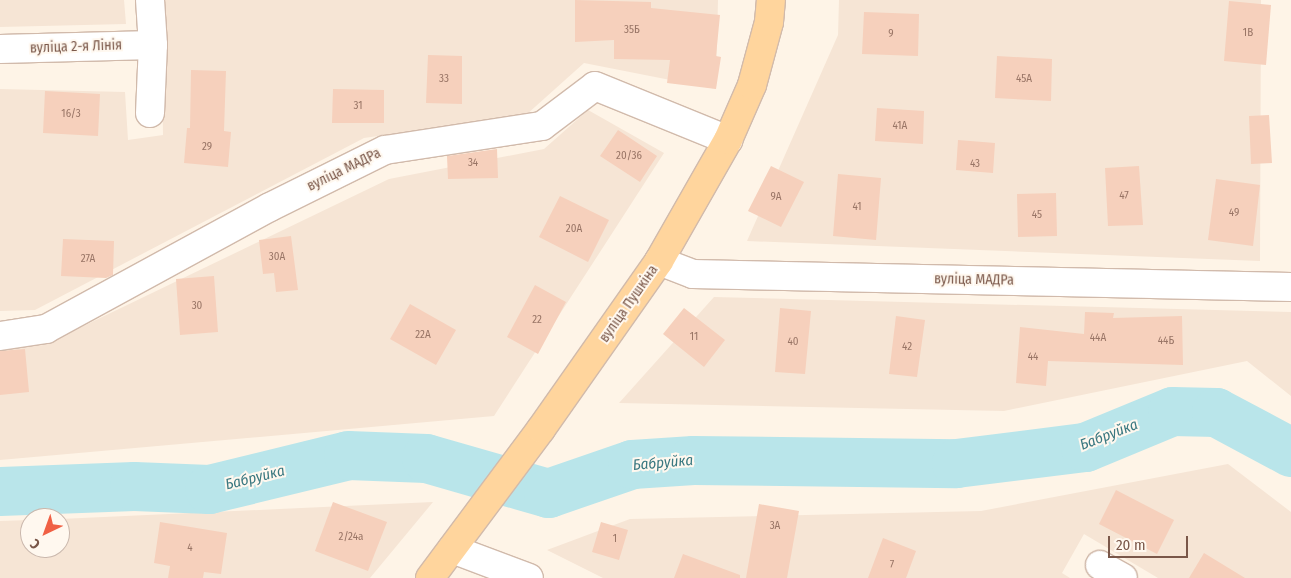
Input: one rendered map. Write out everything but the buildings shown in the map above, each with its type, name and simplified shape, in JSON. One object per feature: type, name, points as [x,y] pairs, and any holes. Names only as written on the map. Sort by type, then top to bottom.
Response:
[{"type":"main road","name":"вуліца Пушкіна","points":[[430,578],[541,429],[659,261],[728,140],[752,85],[769,22],[770,0]]},
{"type":"street","points":[[150,0],[153,45],[150,113]]},
{"type":"street","name":"вуліца 2-я Лінія","points":[[0,49],[153,45]]},
{"type":"street","name":"вуліца МАДРа","points":[[0,336],[46,329],[270,207],[385,150],[542,126],[595,86],[728,140]]},
{"type":"street","name":"вуліца МАДРа","points":[[659,261],[693,274],[1291,287]]},
{"type":"street","points":[[452,549],[529,578]]},
{"type":"shaded area","points":[[0,0],[124,0],[126,24],[0,27]]},
{"type":"shaded area","points":[[161,0],[718,0],[716,89],[584,63],[526,115],[364,138],[35,310],[0,311],[0,89],[125,92],[128,140],[163,135]]},
{"type":"shaded area","points":[[839,0],[1261,0],[1260,261],[747,241],[838,35]]},
{"type":"shaded area","points":[[588,110],[664,153],[494,416],[0,460],[0,348],[44,345],[389,179],[544,149]]},
{"type":"shaded area","points":[[714,297],[1291,312],[1291,396],[1247,361],[1004,411],[619,403]]},
{"type":"shaded area","points":[[1228,464],[1291,512],[1291,578],[1158,578],[1084,534],[1062,573],[1070,578],[603,578],[547,550],[630,519],[981,511]]},
{"type":"shaded area","points":[[433,502],[370,578],[0,578],[0,521],[20,520],[20,558],[70,558],[70,519]]},
{"type":"waterway","name":"Бабруйка","points":[[0,491],[134,486],[209,489],[348,455],[426,458],[548,493],[632,464],[693,460],[956,463],[1085,447],[1172,411],[1216,412],[1291,452]]}]
